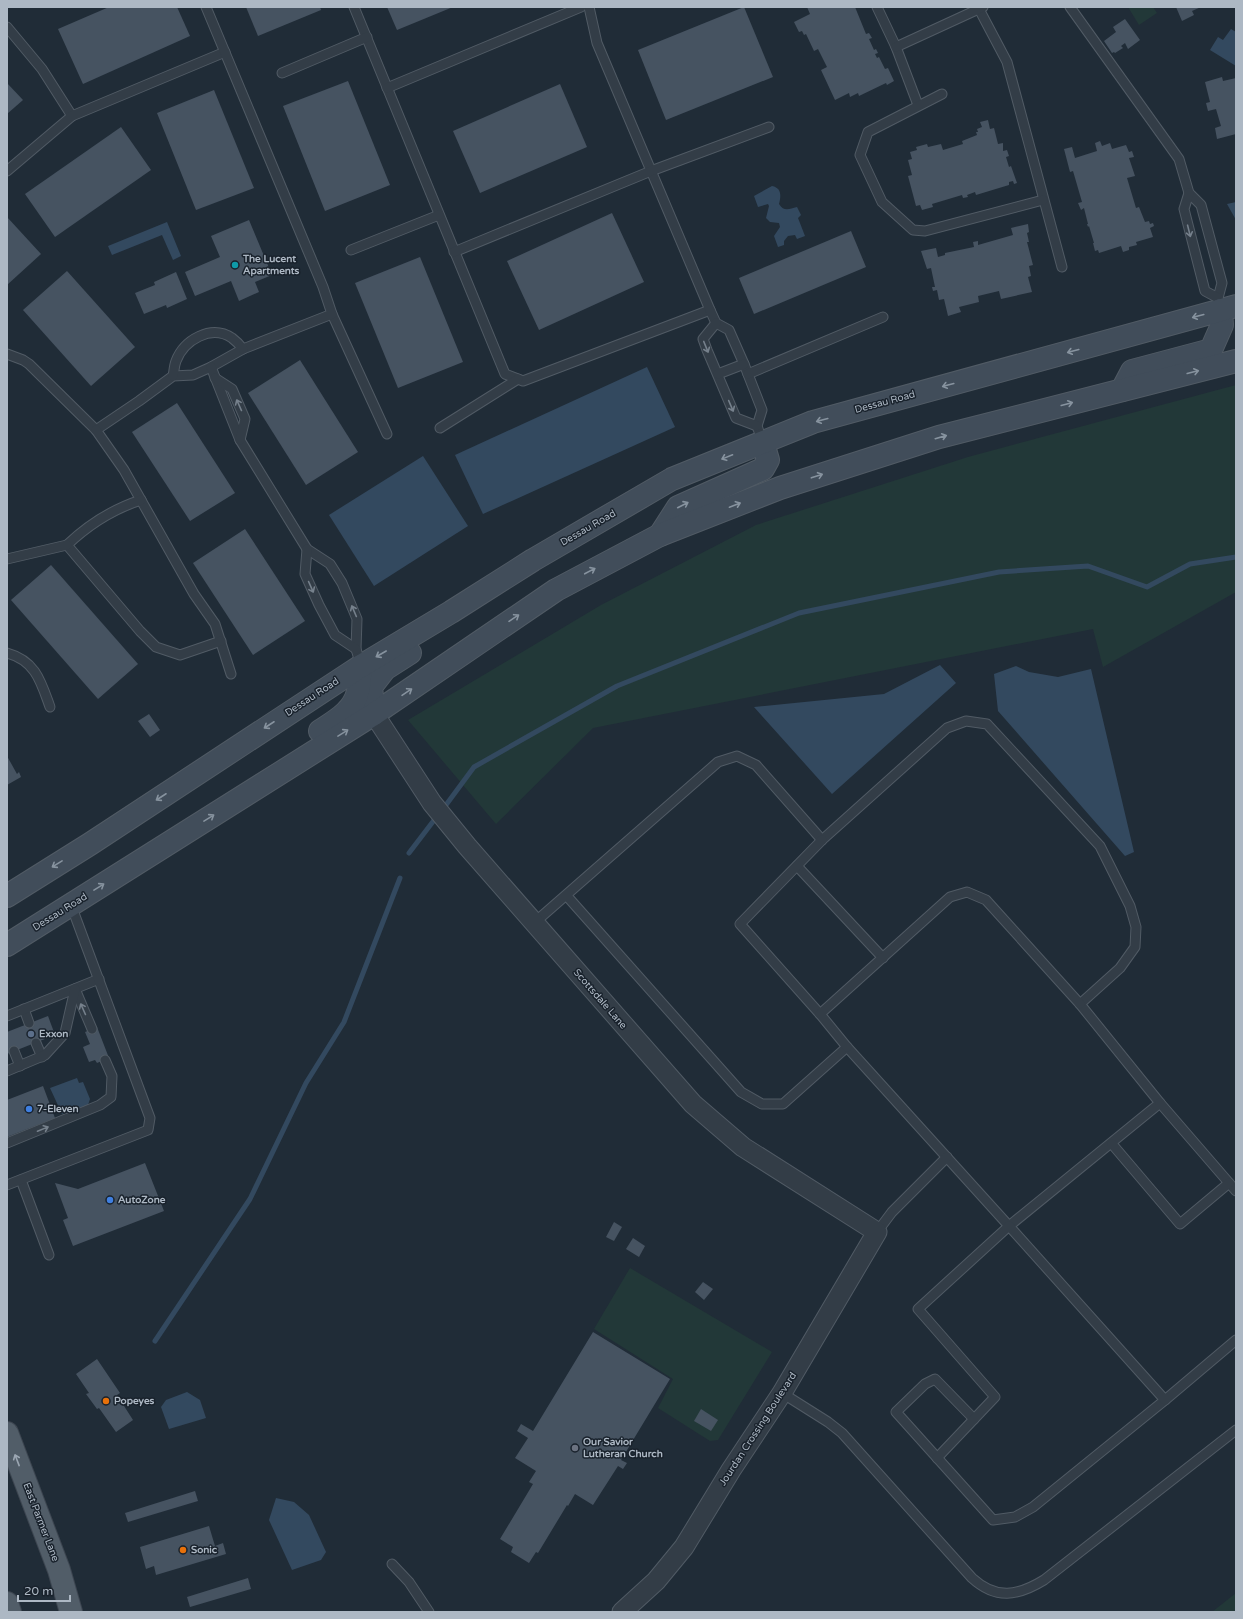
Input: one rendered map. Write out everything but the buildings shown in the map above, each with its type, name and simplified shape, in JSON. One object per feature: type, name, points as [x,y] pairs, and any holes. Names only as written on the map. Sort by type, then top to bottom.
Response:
[{"type":"main road","points":[[1122,390],[1132,371],[1211,350],[1222,325],[1225,305]]},
{"type":"main road","name":"Dessau Road","points":[[7,896],[90,844],[358,658],[451,612],[533,560],[672,479],[760,434],[813,422],[1225,305]]},
{"type":"main road","points":[[1228,363],[1236,329]]},
{"type":"main road","name":"Dessau Road","points":[[7,945],[374,714],[556,590],[660,535],[780,488],[939,437],[1228,363]]},
{"type":"main road","points":[[660,535],[678,507],[763,469],[768,460],[760,434]]},
{"type":"main road","points":[[374,714],[371,687],[385,669],[436,636],[451,612]]},
{"type":"main road","points":[[292,766],[312,736],[342,716],[350,708],[358,692],[358,658]]},
{"type":"main road","name":"East Parmer Lane","points":[[7,1433],[59,1570],[71,1612]]},
{"type":"main road","points":[[7,1603],[10,1612]]},
{"type":"street","name":"Scottsdale Lane","points":[[374,714],[432,803],[467,846],[693,1104],[743,1147],[877,1232]]},
{"type":"street","name":"Jourdan Crossing Boulevard","points":[[622,1612],[656,1581],[684,1547],[731,1470],[782,1394],[877,1232]]},
{"type":"lane","points":[[206,7],[323,287],[332,314],[387,434]]},
{"type":"lane","points":[[354,7],[505,374],[523,381],[710,310]]},
{"type":"lane","points":[[387,88],[580,7]]},
{"type":"lane","points":[[589,7],[597,43],[710,310],[716,323],[729,330],[744,364],[762,410],[760,434],[736,418],[703,339],[716,323]]},
{"type":"lane","points":[[877,7],[896,47],[918,106]]},
{"type":"lane","points":[[1070,7],[1179,159],[1189,193],[1201,205],[1222,283],[1225,305]]},
{"type":"lane","points":[[896,47],[981,8],[1007,62],[1062,267]]},
{"type":"lane","points":[[7,27],[42,69],[72,116]]},
{"type":"lane","points":[[282,73],[367,37]]},
{"type":"lane","points":[[7,171],[72,116],[225,52]]},
{"type":"lane","points":[[942,94],[868,132],[860,155],[882,202],[913,230],[925,231],[1043,200]]},
{"type":"lane","points":[[454,252],[651,171],[768,127]]},
{"type":"lane","points":[[1189,193],[1184,209],[1205,291],[1225,305]]},
{"type":"lane","points":[[351,250],[440,215]]},
{"type":"lane","points":[[96,430],[140,401],[173,376],[193,375],[211,367],[243,349],[332,314]]},
{"type":"lane","points":[[748,374],[883,317]]},
{"type":"lane","points":[[173,376],[176,361],[186,344],[201,335],[215,333],[231,337],[243,349]]},
{"type":"lane","points":[[7,354],[29,364],[96,430],[124,470],[193,592],[215,624],[231,674]]},
{"type":"lane","points":[[718,374],[744,364]]},
{"type":"lane","points":[[211,367],[215,378],[232,389],[245,419],[240,440],[307,549],[330,564],[342,583],[357,619],[358,658]]},
{"type":"lane","points":[[440,428],[518,379]]},
{"type":"lane","points":[[7,559],[67,545],[80,533],[103,517],[123,506],[141,500]]},
{"type":"lane","points":[[67,545],[140,631],[156,647],[180,655],[221,641]]},
{"type":"lane","points":[[307,549],[305,574],[319,605],[335,635],[358,658]]},
{"type":"lane","points":[[7,653],[29,663],[42,685],[50,707]]},
{"type":"lane","points":[[1080,1004],[1120,968],[1135,947],[1136,927],[1130,906],[1100,846],[987,724],[966,721],[947,728],[822,840],[740,924],[820,1014],[847,1047],[1164,1400]]},
{"type":"lane","points":[[534,923],[718,762],[737,756],[756,765],[822,840]]},
{"type":"lane","points":[[797,866],[883,958]]},
{"type":"lane","points":[[820,1014],[950,897],[967,892],[986,900],[1080,1004],[1160,1103],[1236,1191]]},
{"type":"lane","points":[[566,895],[741,1092],[762,1104],[783,1104],[847,1047]]},
{"type":"lane","points":[[7,1185],[148,1130],[150,1118],[71,905]]},
{"type":"lane","points":[[7,1016],[99,979]]},
{"type":"lane","points":[[75,989],[92,1029]]},
{"type":"lane","points":[[7,1071],[42,1057],[65,1033],[75,989]]},
{"type":"lane","points":[[24,1009],[29,1023]]},
{"type":"lane","points":[[36,1043],[42,1057]]},
{"type":"lane","points":[[14,1052],[20,1066]]},
{"type":"lane","points":[[7,1143],[100,1105],[111,1097],[112,1076],[105,1060]]},
{"type":"lane","points":[[937,1458],[995,1397],[918,1309],[1009,1226],[1112,1144],[1160,1103]]},
{"type":"lane","points":[[1112,1144],[1180,1224],[1229,1183]]},
{"type":"lane","points":[[877,1232],[892,1212],[947,1157]]},
{"type":"lane","points":[[21,1180],[49,1255]]},
{"type":"lane","points":[[974,1419],[935,1379],[925,1384],[896,1412],[993,1520],[1015,1517],[1033,1507],[1236,1340]]},
{"type":"lane","points":[[782,1394],[828,1422],[842,1433],[972,1578],[987,1589],[1003,1594],[1022,1591],[1044,1580],[1236,1430]]},
{"type":"lane","points":[[392,1564],[409,1582],[429,1612]]},
{"type":"green space","points":[[1128,7],[1153,7],[1157,13],[1139,25]]},
{"type":"green space","points":[[1236,385],[1236,592],[1103,667],[1093,629],[593,728],[496,824],[408,720],[601,605],[756,525],[968,457]]},
{"type":"green space","points":[[630,1268],[772,1352],[718,1440],[710,1441],[658,1408],[673,1379],[594,1329]]},
{"type":"green space","points":[[1236,1593],[1236,1612],[1212,1612]]},
{"type":"water","points":[[1231,29],[1236,32],[1236,66],[1210,50],[1218,37],[1223,40]]},
{"type":"water","points":[[772,186],[779,190],[779,204],[781,207],[787,209],[797,207],[801,215],[798,218],[805,236],[797,239],[795,235],[788,236],[784,241],[784,245],[778,247],[774,236],[780,227],[779,223],[770,222],[766,218],[769,206],[768,204],[758,207],[754,196]]},
{"type":"water","points":[[1236,202],[1236,220],[1227,204]]},
{"type":"water","points":[[167,222],[181,256],[173,260],[162,235],[112,255],[108,246]]},
{"type":"water","points":[[647,367],[675,427],[483,514],[455,455]]},
{"type":"water","points":[[423,456],[468,526],[374,586],[329,515]]},
{"type":"water","points":[[940,665],[956,683],[832,794],[754,707],[884,694]]},
{"type":"water","points":[[1016,666],[1029,672],[1058,677],[1091,669],[1134,852],[1125,856],[998,711],[994,674]]},
{"type":"water","points":[[77,1078],[79,1083],[83,1082],[90,1099],[88,1105],[62,1114],[50,1088]]},
{"type":"water","points":[[187,1392],[200,1400],[206,1418],[169,1429],[161,1407],[166,1400]]},
{"type":"water","points":[[276,1498],[294,1502],[309,1515],[326,1552],[321,1560],[292,1570],[269,1520]]},
{"type":"waterway","points":[[443,809],[474,767],[617,686],[799,613],[999,572],[1088,566],[1147,587],[1190,564],[1236,557]]},
{"type":"waterway","points":[[409,853],[438,815]]},
{"type":"waterway","points":[[155,1341],[250,1199],[306,1083],[344,1022],[400,878]]},
{"type":"place","name":"The Lucent Apartments","points":[[235,265]]},
{"type":"place","name":"Exxon","points":[[31,1034]]},
{"type":"place","name":"7-Eleven","points":[[29,1109]]},
{"type":"place","name":"AutoZone","points":[[110,1200]]},
{"type":"place","name":"Popeyes","points":[[106,1401]]},
{"type":"place","name":"Our Savior Lutheran Church","points":[[575,1448]]},
{"type":"place","name":"Sonic","points":[[183,1550]]}]
